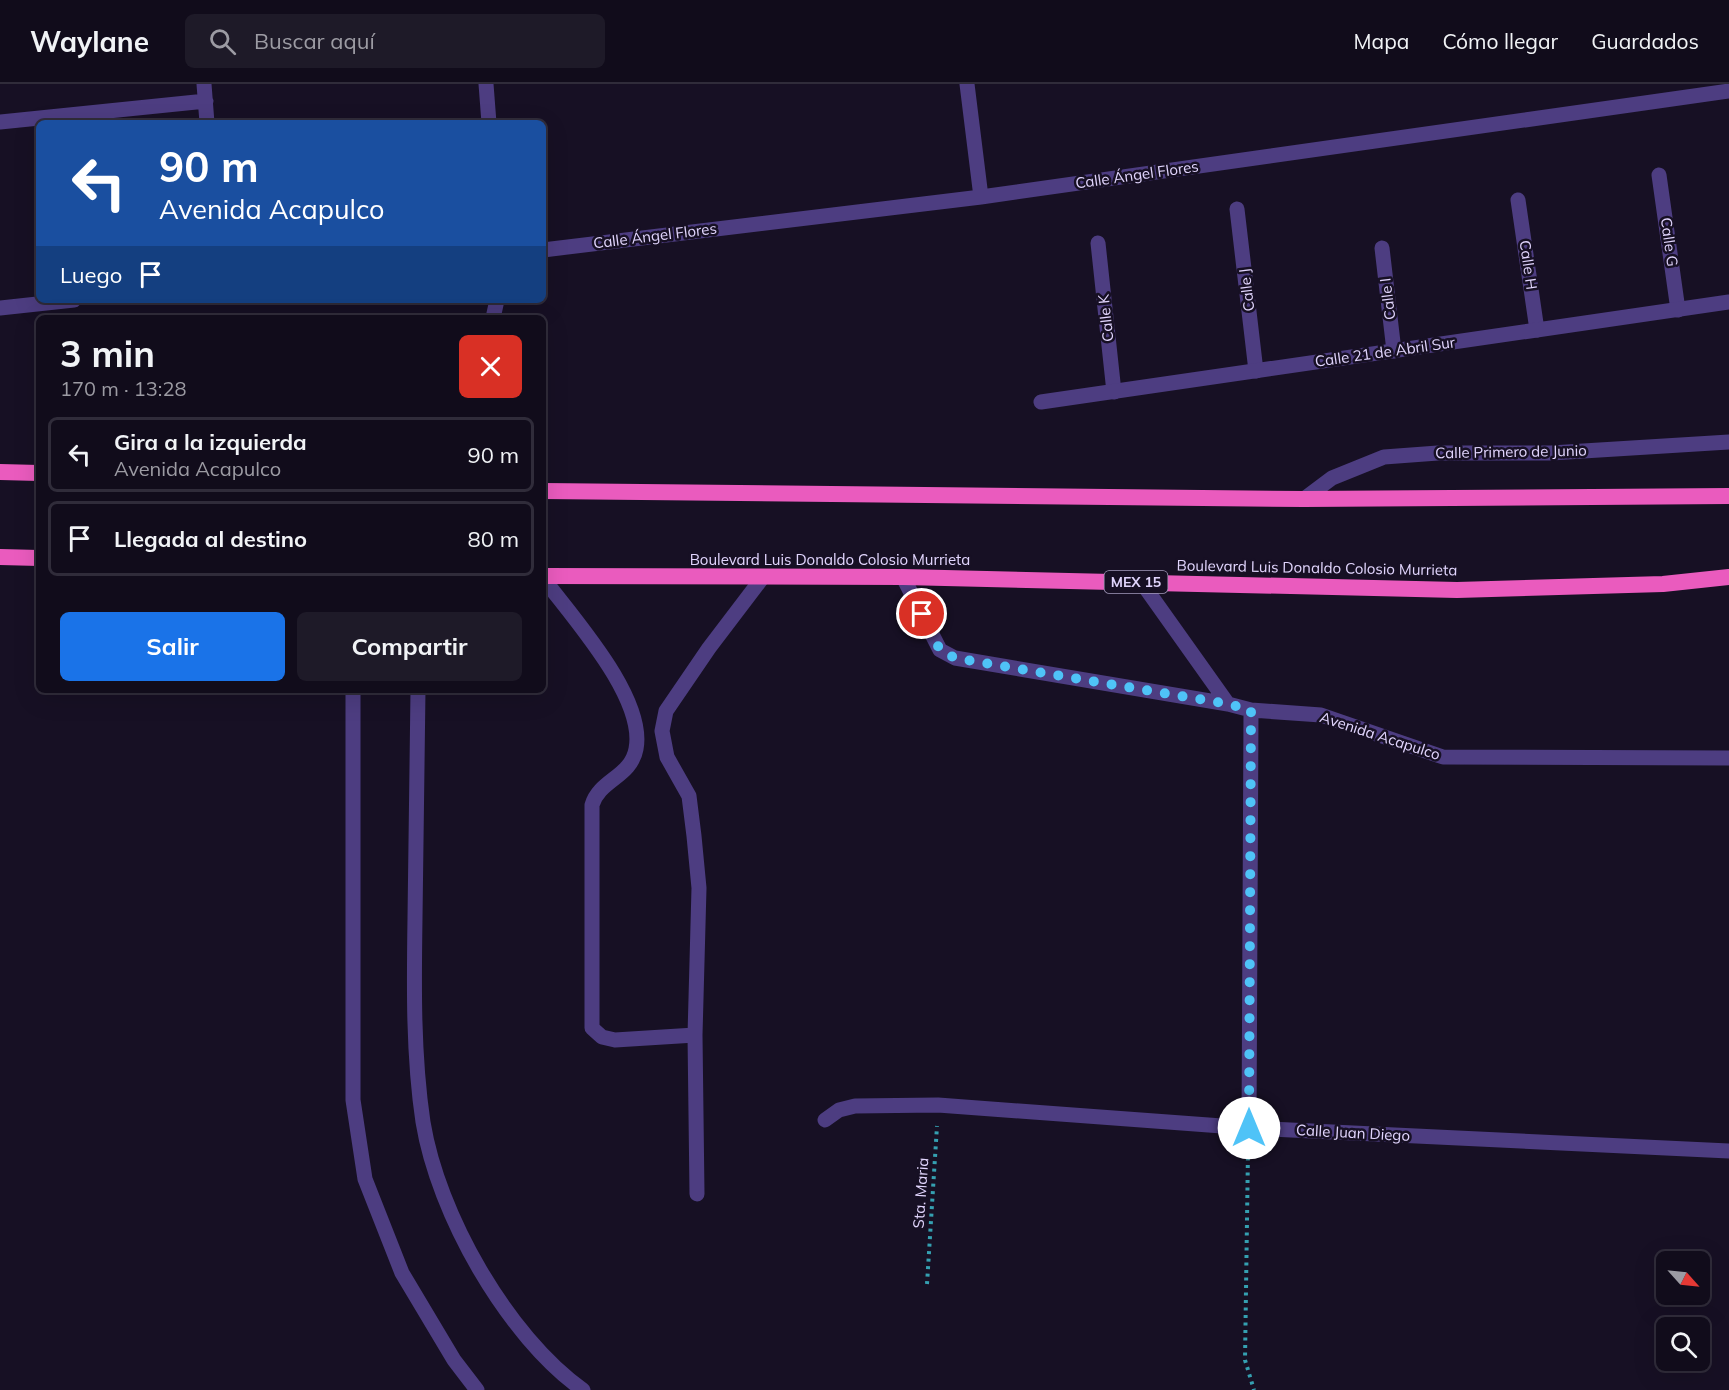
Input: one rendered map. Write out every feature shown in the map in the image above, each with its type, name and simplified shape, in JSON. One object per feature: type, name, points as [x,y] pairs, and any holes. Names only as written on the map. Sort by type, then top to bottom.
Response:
[{"type":"highway","points":[[0,472],[36,473]]},
{"type":"highway","points":[[546,490],[1304,499],[1729,496]]},
{"type":"highway","points":[[0,556],[36,558]]},
{"type":"highway","name":"Boulevard Luis Donaldo Colosio Murrieta","points":[[546,577],[903,577],[1457,590],[1663,584],[1729,577]]},
{"type":"street","points":[[204,84],[207,120]]},
{"type":"street","points":[[486,84],[489,120]]},
{"type":"street","points":[[967,84],[981,197]]},
{"type":"street","name":"Calle Ángel Flores","points":[[546,250],[981,197],[1729,91]]},
{"type":"street","points":[[0,122],[206,101]]},
{"type":"street","name":"Calle G","points":[[1659,175],[1678,310]]},
{"type":"street","name":"Calle H","points":[[1518,200],[1537,330]]},
{"type":"street","name":"Calle J","points":[[1237,209],[1256,371]]},
{"type":"street","name":"Calle K","points":[[1098,243],[1114,392]]},
{"type":"street","name":"Calle I","points":[[1382,248],[1394,351]]},
{"type":"street","name":"Calle 21 de Abril Sur","points":[[1041,402],[1729,302]]},
{"type":"street","points":[[0,308],[46,303]]},
{"type":"street","name":"Calle Primero de Junio","points":[[1304,499],[1332,478],[1384,458],[1438,453],[1551,453],[1729,442]]},
{"type":"street","points":[[697,1194],[695,1035],[699,888],[689,796],[667,758],[662,731],[666,711],[709,648],[763,577]]},
{"type":"street","name":"Avenida Acapulco","points":[[903,577],[940,650],[947,655],[1228,704],[1251,710],[1321,715],[1443,758],[1729,758]]},
{"type":"street","points":[[546,581],[619,682],[636,721],[636,749],[629,767],[595,793],[592,805],[592,1028],[602,1037],[615,1040],[695,1035]]},
{"type":"street","points":[[1142,583],[1228,704]]},
{"type":"street","points":[[353,693],[353,1100],[365,1179],[402,1273],[454,1360],[477,1390]]},
{"type":"street","points":[[418,693],[414,1011],[423,1122],[433,1164],[466,1246],[512,1320],[560,1374],[583,1390]]},
{"type":"street","points":[[1249,1128],[1251,710]]},
{"type":"street","name":"Calle Juan Diego","points":[[825,1120],[839,1110],[855,1106],[938,1105],[1249,1128],[1729,1151]]},
{"type":"path","name":"Sta. Maria","points":[[927,1284],[938,1105]]},
{"type":"path","points":[[1249,1128],[1245,1360],[1254,1390]]},
{"type":"route","points":[[922,614],[940,650],[955,658],[1228,704],[1251,710],[1249,1128]]}]
